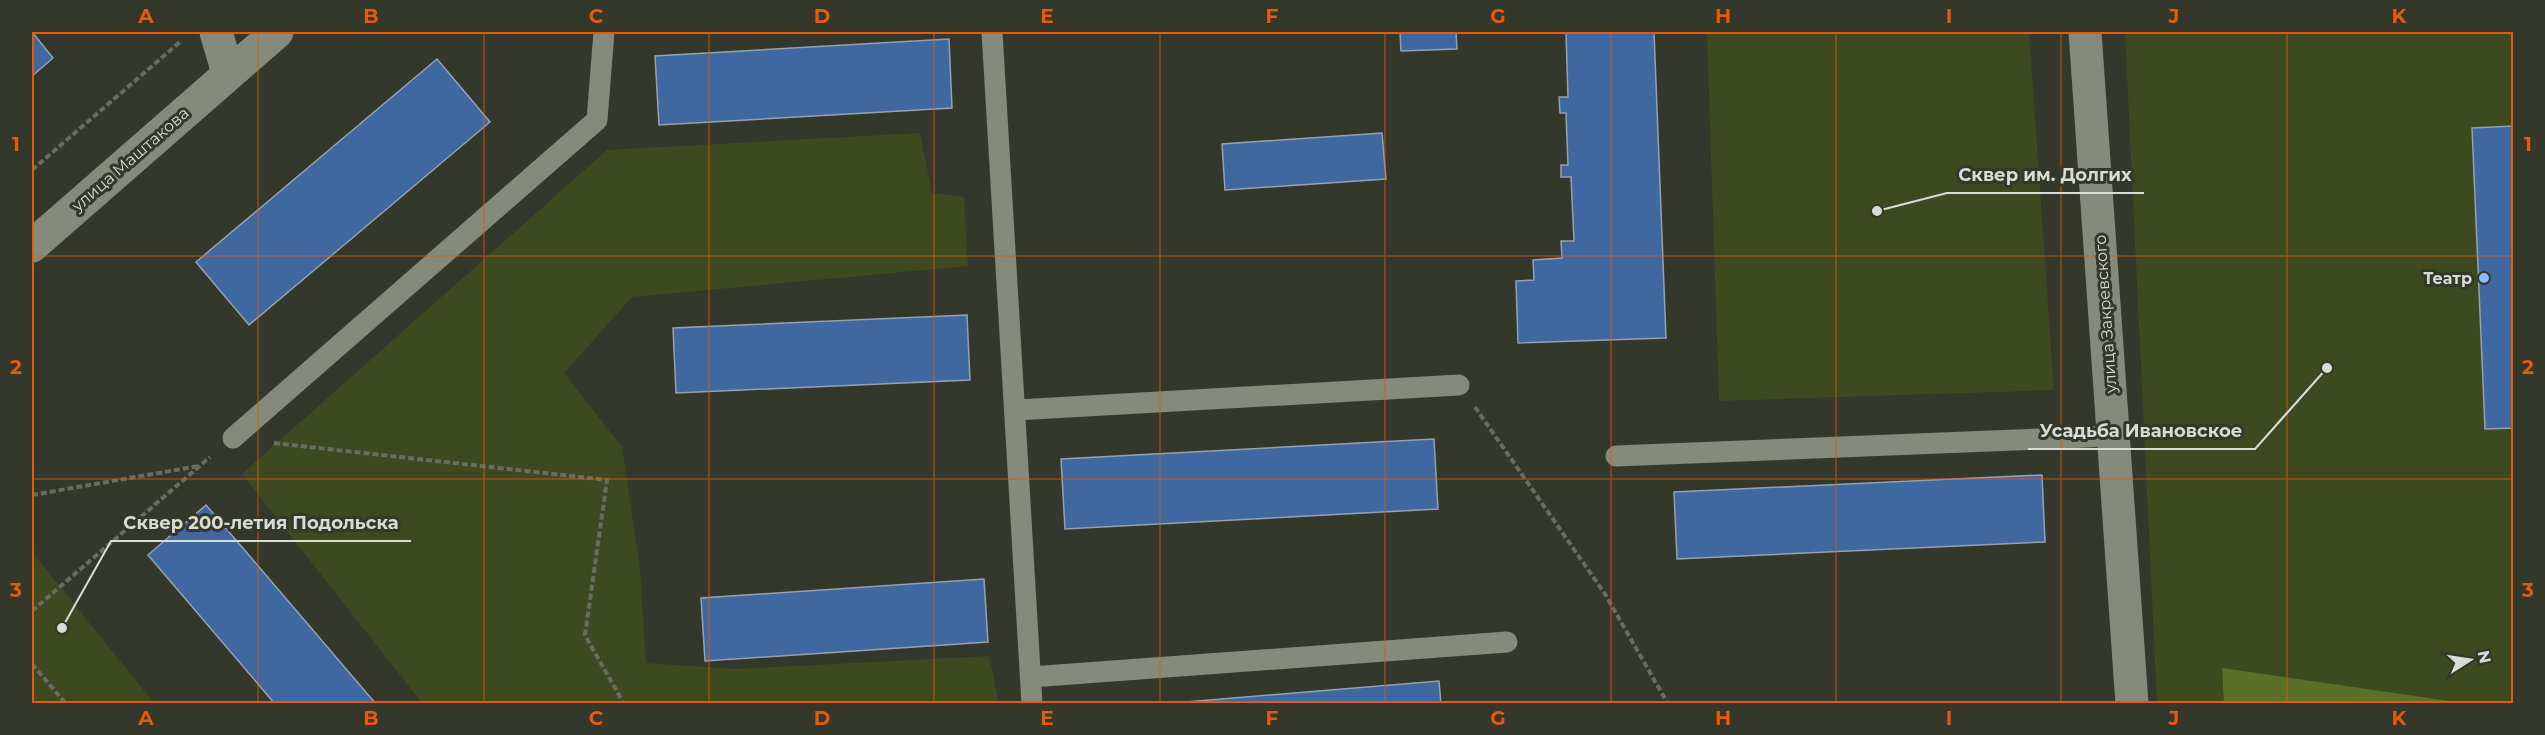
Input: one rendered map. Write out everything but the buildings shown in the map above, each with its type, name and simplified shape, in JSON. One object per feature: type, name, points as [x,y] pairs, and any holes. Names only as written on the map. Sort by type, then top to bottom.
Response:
[{"type":"street","name":"улица Маштакова","points":[[32,246],[277,32]]},
{"type":"street","name":"улица Закревского","points":[[2085,32],[2132,704]]},
{"type":"street","points":[[202,33],[228,73]]},
{"type":"lane","points":[[233,438],[597,120],[604,32]]},
{"type":"lane","points":[[992,32],[1032,704]]},
{"type":"lane","points":[[1015,410],[1459,385]]},
{"type":"lane","points":[[1616,456],[2113,436]]},
{"type":"lane","points":[[1031,676],[1507,642]]},
{"type":"path","points":[[32,170],[202,33]]},
{"type":"path","points":[[1459,385],[1605,594],[1668,704]]},
{"type":"path","points":[[233,438],[607,480],[585,635],[624,704]]},
{"type":"path","points":[[32,495],[200,466],[32,611]]},
{"type":"path","points":[[32,664],[66,704]]},
{"type":"green space","points":[[1707,32],[2029,32],[2054,390],[1719,401]]},
{"type":"green space","points":[[2125,32],[2513,32],[2513,703],[2157,703]]},
{"type":"green space","points":[[920,133],[932,193],[964,197],[968,266],[632,297],[564,373],[622,447],[640,569],[646,663],[736,669],[989,656],[999,703],[422,703],[242,474],[607,150]]},
{"type":"green space","points":[[32,552],[154,703],[32,703]]},
{"type":"green space","points":[[2222,668],[2463,703],[2224,703]]},
{"type":"place","name":"Сквер им. Долгих","points":[[1877,211]]},
{"type":"place","name":"Театр","points":[[2484,278]]},
{"type":"place","name":"Усадьба Ивановское","points":[[2327,368]]},
{"type":"place","name":"Сквер 200-летия Подольска","points":[[62,628]]}]
